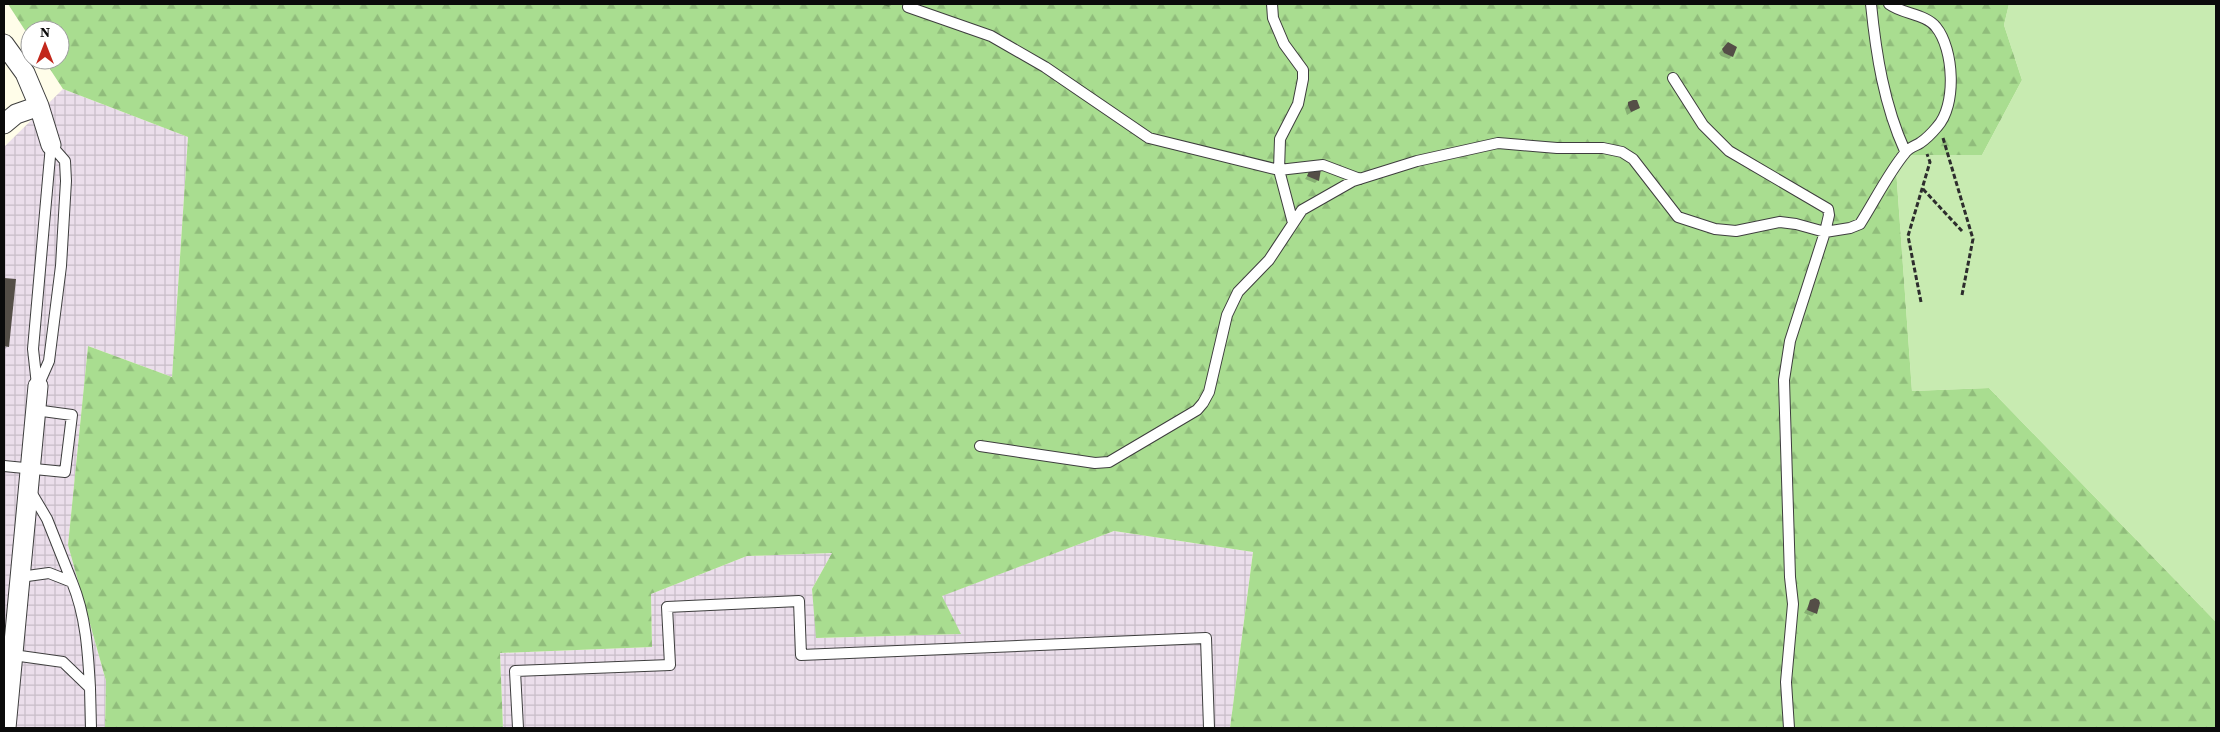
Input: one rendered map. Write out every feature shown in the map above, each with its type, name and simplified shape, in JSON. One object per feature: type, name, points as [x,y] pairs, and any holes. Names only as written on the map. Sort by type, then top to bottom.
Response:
[{"type":"street","points":[[4,44],[25,73],[39,106],[51,144]]},
{"type":"street","points":[[4,124],[16,114],[39,106]]},
{"type":"street","points":[[6,728],[7,676],[13,655],[27,487],[38,386]]},
{"type":"lane","points":[[1272,4],[1273,18],[1284,44],[1302,70],[1303,79],[1298,104],[1280,139],[1279,166],[1293,223]]},
{"type":"lane","points":[[1870,4],[1888,107],[1906,151]]},
{"type":"lane","points":[[980,446],[1095,462],[1109,462],[1197,410],[1203,404],[1209,392],[1227,315],[1238,292],[1269,260],[1302,210],[1360,179],[1417,161],[1498,144],[1557,148],[1602,148],[1622,152],[1633,159],[1678,217],[1715,229],[1736,230],[1780,222],[1826,232],[1850,228],[1860,224],[1906,151],[1922,142],[1939,126],[1949,105],[1951,80],[1946,47],[1936,26],[1927,20],[1894,8],[1889,4]]},
{"type":"lane","points":[[908,7],[991,36],[1045,67],[1148,138],[1279,166],[1323,165],[1360,179]]},
{"type":"lane","points":[[1673,78],[1703,125],[1729,151],[1828,209],[1830,215],[1790,342],[1784,380],[1790,577],[1793,604],[1786,682],[1789,728]]},
{"type":"lane","points":[[38,386],[33,348],[51,144]]},
{"type":"lane","points":[[38,386],[49,361],[61,266],[66,181],[64,161],[51,144]]},
{"type":"lane","points":[[4,466],[66,472],[72,415],[35,410]]},
{"type":"lane","points":[[27,487],[46,519],[81,603],[87,638],[91,728]]},
{"type":"lane","points":[[20,577],[48,573],[72,582]]},
{"type":"lane","points":[[518,728],[515,671],[670,665],[667,607],[798,601],[801,655],[1206,638],[1210,728]]},
{"type":"lane","points":[[13,655],[63,662],[90,688]]},
{"type":"path","points":[[1939,126],[1973,240],[1962,295]]},
{"type":"path","points":[[1921,302],[1908,236],[1930,162],[1922,142]]},
{"type":"path","points":[[1923,188],[1962,231]]},
{"type":"shaded area","points":[[63,89],[188,137],[172,377],[88,346],[68,545],[106,681],[105,728],[4,728],[4,147]]},
{"type":"shaded area","points":[[1114,531],[1253,552],[1230,728],[503,728],[500,653],[652,647],[651,594],[747,556],[832,553],[812,589],[817,638],[960,634],[941,596]]},
{"type":"green space","points":[[8,4],[2009,4],[2004,25],[2022,80],[1982,155],[1895,155],[1912,391],[1989,388],[2216,622],[2216,728],[1230,728],[1253,552],[1114,531],[942,596],[961,634],[816,638],[812,589],[832,553],[747,556],[651,594],[652,647],[500,653],[503,728],[105,728],[106,681],[68,545],[88,346],[172,377],[188,137],[63,89],[51,70],[70,70],[70,20],[20,20],[20,23]]},
{"type":"green space","points":[[2009,4],[2216,4],[2216,622],[1989,388],[1912,391],[1895,155],[1982,155],[2022,80],[2004,25]]},
{"type":"building","points":[[1728,42],[1737,47],[1733,57],[1724,53],[1722,49]]},
{"type":"building","points":[[1637,100],[1640,108],[1631,112],[1628,102]]},
{"type":"building","points":[[1310,169],[1321,169],[1319,181],[1307,176]]},
{"type":"building","points":[[4,278],[16,279],[9,347],[4,346]]},
{"type":"building","points":[[1815,598],[1820,603],[1817,614],[1807,610],[1810,600]]}]
